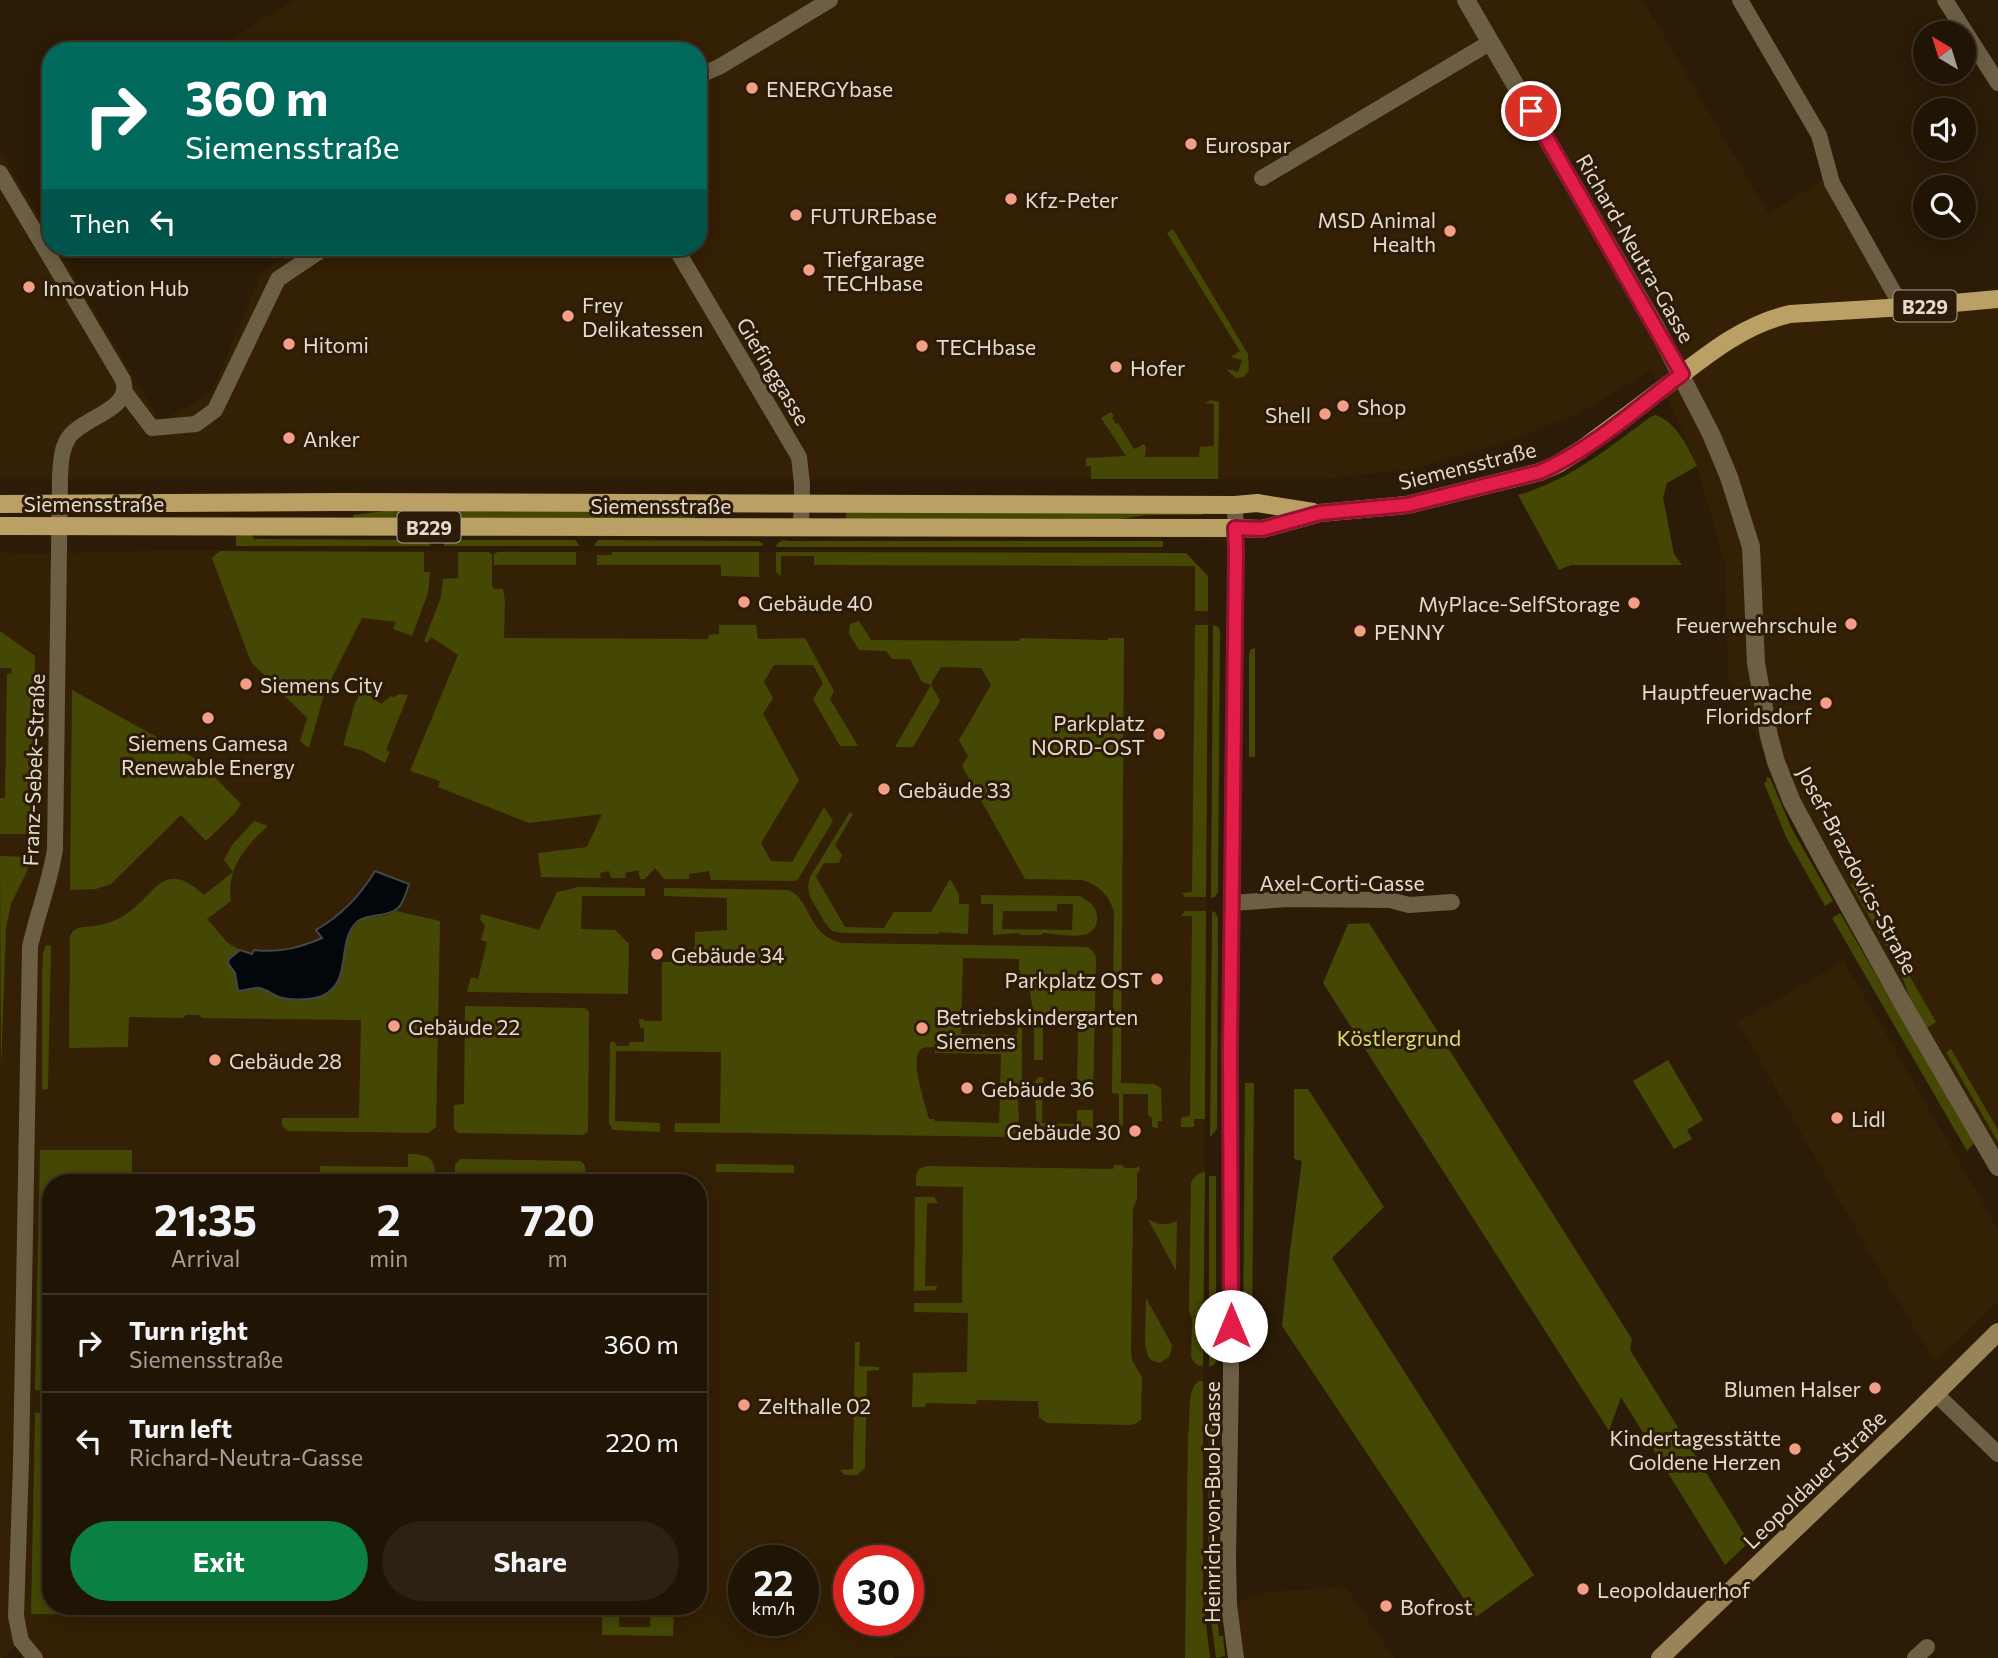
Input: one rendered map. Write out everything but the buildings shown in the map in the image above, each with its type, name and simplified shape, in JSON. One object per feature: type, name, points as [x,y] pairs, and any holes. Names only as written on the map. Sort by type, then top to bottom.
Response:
[{"type":"main road","name":"Siemensstraße","points":[[0,526],[1262,529],[1320,513],[1407,505],[1540,472],[1582,449],[1724,342],[1771,318],[1790,314],[1998,299]]},
{"type":"main road","name":"Siemensstraße","points":[[0,504],[1257,503],[1320,513]]},
{"type":"main road","name":"Leopoldauer Straße","points":[[1660,1658],[1998,1332]]},
{"type":"street","points":[[707,72],[830,0]]},
{"type":"street","name":"Richard-Neutra-Gasse","points":[[1466,0],[1682,374]]},
{"type":"street","points":[[1740,0],[1819,135],[1832,183],[1902,307]]},
{"type":"street","points":[[1945,0],[1998,83]]},
{"type":"street","points":[[1262,178],[1490,42]]},
{"type":"street","points":[[0,173],[42,243]]},
{"type":"street","points":[[50,256],[124,380],[124,391],[152,428],[196,424],[215,410],[278,279],[312,256]]},
{"type":"street","name":"Giefinggasse","points":[[680,256],[794,446],[801,465],[801,528]]},
{"type":"street","name":"Josef-Brazdovics-Straße","points":[[1682,374],[1719,453],[1751,547],[1759,687],[1772,749],[1792,802],[1903,1004],[1998,1167]]},
{"type":"street","name":"Franz-Sebek-Straße","points":[[35,1658],[21,1641],[16,1616],[30,947],[36,916],[51,874],[55,849],[62,452],[67,440],[80,427],[114,406],[124,391]]},
{"type":"street","name":"Heinrich-von-Buol-Gasse","points":[[1235,505],[1228,1559],[1229,1605],[1236,1658]]},
{"type":"street","name":"Axel-Corti-Gasse","points":[[1232,903],[1288,899],[1390,900],[1409,905],[1452,902]]},
{"type":"street","points":[[1935,1393],[1998,1454]]},
{"type":"shaded area","points":[[295,0],[1643,0],[1768,213],[1826,178],[1902,307],[1998,306],[1998,1165],[1775,772],[1728,681],[1725,564],[1697,466],[1671,406],[1651,370],[1596,404],[1505,443],[1406,470],[1323,479],[0,479],[0,150],[42,221],[42,256],[62,256],[160,421],[212,390],[262,272],[288,256],[707,256],[707,42],[236,42],[233,37]]},
{"type":"shaded area","points":[[171,550],[1186,553],[1208,576],[1202,1556],[1203,1599],[1210,1658],[895,1655],[895,1658],[35,1658],[21,1642],[0,1658],[0,552],[31,554]]},
{"type":"shaded area","points":[[375,871],[409,884],[407,892],[394,911],[361,919],[351,929],[338,981],[332,990],[322,996],[300,1000],[279,997],[259,988],[238,991],[229,959],[240,950],[252,954],[254,950],[280,950],[322,938],[316,930],[350,904]]},
{"type":"shaded area","points":[[1844,961],[1998,1229],[1998,1302],[1935,1362],[1738,1022]]},
{"type":"shaded area","points":[[1346,1587],[1394,1658],[1236,1658],[1229,1605],[1268,1592]]},
{"type":"green space","points":[[1173,229],[1248,354],[1249,370],[1244,377],[1236,378],[1227,369],[1238,372],[1242,360],[1231,357],[1240,351],[1167,233]]},
{"type":"green space","points":[[1211,400],[1219,402],[1218,479],[1091,479],[1091,466],[1086,466],[1086,458],[1126,456],[1101,418],[1111,412],[1114,416],[1112,418],[1134,449],[1144,444],[1145,457],[1199,457],[1200,447],[1214,446],[1214,404],[1204,403]]},
{"type":"green space","points":[[1656,415],[1676,430],[1697,466],[1667,483],[1663,498],[1674,554],[1682,565],[1571,565],[1559,570],[1518,495],[1572,472]]},
{"type":"green space","points":[[393,510],[695,510],[695,520],[354,519],[353,515]]},
{"type":"green space","points":[[846,510],[1203,513],[1148,515],[1113,520],[846,520]]},
{"type":"green space","points":[[251,534],[254,539],[430,540],[430,546],[236,546],[236,536]]},
{"type":"green space","points":[[444,540],[575,540],[580,546],[444,546]]},
{"type":"green space","points":[[598,540],[758,541],[763,546],[594,546]]},
{"type":"green space","points":[[782,540],[1163,541],[1163,547],[776,547]]},
{"type":"green space","points":[[220,551],[424,552],[424,572],[430,572],[428,593],[412,636],[393,629],[396,622],[362,618],[325,691],[309,748],[300,741],[307,718],[251,662],[212,558]]},
{"type":"green space","points":[[458,552],[489,552],[492,555],[492,586],[494,589],[503,589],[505,601],[504,638],[708,639],[709,635],[719,634],[719,625],[756,625],[758,639],[805,638],[834,691],[830,699],[858,746],[840,746],[813,699],[823,683],[813,665],[774,665],[764,682],[773,698],[763,714],[799,780],[761,843],[771,861],[792,862],[824,807],[833,821],[798,879],[711,880],[709,871],[689,874],[689,879],[664,879],[655,868],[645,879],[640,879],[638,870],[625,873],[626,878],[611,878],[609,871],[600,873],[601,878],[541,877],[538,853],[587,847],[602,814],[529,823],[438,787],[440,781],[410,771],[458,655],[431,637],[427,643],[424,641],[441,597],[443,579],[458,578]]},
{"type":"green space","points":[[576,552],[576,565],[494,565],[494,554]]},
{"type":"green space","points":[[612,552],[759,552],[759,577],[721,576],[721,565],[597,565],[597,555],[612,555]]},
{"type":"green space","points":[[776,552],[1186,553],[1208,576],[1208,611],[1195,611],[1195,566],[814,565],[814,556],[781,556],[781,576],[776,572]]},
{"type":"green space","points":[[859,621],[871,640],[1019,641],[1020,638],[1124,638],[1121,1083],[1154,1084],[1161,1088],[1162,1121],[1158,1121],[1158,1128],[1152,1127],[1152,1118],[1148,1115],[1148,1094],[1123,1094],[1123,1126],[1119,1126],[1119,1094],[1112,1093],[1114,912],[1109,901],[1102,891],[1082,880],[1025,879],[962,766],[968,756],[959,740],[991,685],[981,668],[941,667],[931,684],[940,701],[913,747],[895,747],[931,685],[922,682],[910,659],[892,659],[886,651],[859,650],[849,634],[850,624]]},
{"type":"green space","points":[[1195,625],[1208,625],[1206,897],[1185,897],[1182,893],[1192,892]]},
{"type":"green space","points":[[1213,625],[1220,630],[1218,892],[1211,898]]},
{"type":"green space","points":[[0,631],[35,656],[33,829],[27,834],[0,834],[0,798],[5,798],[7,674],[12,673],[11,668],[0,668]]},
{"type":"green space","points":[[1255,648],[1255,757],[1249,757],[1249,654],[1251,649]]},
{"type":"green space","points":[[368,680],[377,687],[370,696],[381,704],[392,695],[393,698],[399,694],[408,695],[386,750],[390,752],[385,763],[363,751],[343,745],[355,703]]},
{"type":"green space","points":[[72,690],[198,760],[241,804],[235,813],[206,841],[181,815],[111,884],[96,889],[70,890]]},
{"type":"green space","points":[[1766,777],[1770,778],[1792,829],[1833,901],[1825,906],[1786,837],[1764,783],[1767,781]]},
{"type":"green space","points":[[850,812],[853,814],[835,845],[842,855],[839,863],[824,863],[816,877],[845,927],[884,928],[894,912],[931,912],[950,879],[959,894],[959,904],[969,904],[968,934],[832,931],[810,897],[808,887],[810,877]]},
{"type":"green space","points":[[254,821],[268,826],[252,841],[239,859],[232,879],[231,901],[207,919],[228,943],[240,950],[228,963],[235,973],[237,989],[240,991],[257,987],[281,998],[347,938],[361,919],[388,915],[396,911],[440,921],[436,1127],[428,1133],[288,1131],[282,1126],[282,1118],[359,1118],[361,1020],[202,1018],[199,1015],[186,1015],[183,1018],[129,1017],[128,1047],[69,1048],[70,936],[73,931],[120,918],[159,884],[168,880],[178,879],[204,895],[233,872],[224,860],[232,845]]},
{"type":"green space","points":[[0,856],[31,857],[11,904],[6,928],[1,1069]]},
{"type":"green space","points":[[1854,880],[1936,1022],[1927,1028],[1911,1001],[1899,968],[1851,885]]},
{"type":"green space","points":[[579,887],[645,888],[645,896],[582,896],[581,929],[615,930],[629,944],[628,994],[467,992],[471,977],[478,979],[487,942],[481,940],[485,926],[480,919],[481,914],[539,930],[557,892]]},
{"type":"green space","points":[[664,888],[788,890],[802,901],[822,933],[842,943],[1088,947],[1096,959],[1093,1099],[1077,1099],[1078,1025],[1043,1025],[1043,1060],[1034,1060],[1034,1017],[1030,993],[1019,970],[1019,959],[963,958],[961,1034],[1017,1035],[1018,1023],[1022,1029],[1022,1089],[1000,1088],[1001,1054],[935,1053],[935,1047],[923,1048],[919,1052],[917,1070],[929,1119],[999,1123],[1000,1097],[1018,1098],[1018,1124],[1011,1137],[674,1132],[675,1123],[720,1123],[721,1052],[616,1051],[615,1121],[660,1123],[660,1132],[613,1130],[609,1123],[610,1042],[615,1042],[616,1046],[629,1046],[630,1042],[644,1042],[644,1028],[640,1028],[639,1019],[662,1021],[662,962],[678,962],[695,947],[695,932],[727,930],[727,898],[664,896]]},
{"type":"green space","points":[[981,895],[1079,896],[1095,909],[1096,925],[1085,935],[1076,936],[1042,933],[993,935],[993,904],[981,904]],"holes":[[[1057,904],[1073,904],[1072,930],[1002,929],[1003,911],[1057,911]]]},
{"type":"green space","points":[[1185,911],[1206,911],[1205,1119],[1194,1119],[1194,1127],[1181,1127],[1181,1117],[1190,1116],[1192,916],[1181,916]]},
{"type":"green space","points":[[1212,911],[1218,918],[1217,1129],[1210,1137]]},
{"type":"green space","points":[[1840,913],[1974,1143],[1967,1151],[1832,918]]},
{"type":"green space","name":"Köstlergrund","points":[[1369,923],[1632,1339],[1630,1350],[1749,1542],[1725,1565],[1621,1397],[1609,1431],[1323,983],[1348,924]]},
{"type":"green space","points":[[46,945],[51,946],[48,1089],[42,1090],[42,982],[43,953]]},
{"type":"green space","points":[[465,1006],[585,1008],[589,1012],[588,1132],[583,1135],[458,1133],[454,1129],[454,1105],[464,1104]]},
{"type":"green space","points":[[1951,1049],[1998,1130],[1998,1142],[1946,1052]]},
{"type":"green space","points":[[1668,1060],[1703,1120],[1687,1130],[1692,1139],[1674,1149],[1633,1081]]},
{"type":"green space","points":[[1043,1077],[1042,1123],[1077,1124],[1077,1110],[1093,1110],[1093,1132],[1090,1137],[1040,1136],[1036,1122],[1035,1081]]},
{"type":"green space","points":[[1245,1083],[1254,1083],[1252,1342],[1243,1342]]},
{"type":"green space","points":[[1294,1089],[1308,1089],[1384,1207],[1332,1258],[1534,1575],[1476,1617],[1282,1326],[1302,1161],[1294,1159]]},
{"type":"green space","points":[[40,1150],[132,1150],[132,1174],[42,1174],[42,1390],[35,1390]]},
{"type":"green space","points":[[408,1154],[422,1155],[431,1160],[435,1174],[320,1174],[320,1166],[408,1167]]},
{"type":"green space","points":[[460,1159],[580,1161],[585,1168],[585,1174],[455,1174],[455,1165]]},
{"type":"green space","points":[[716,1164],[794,1165],[794,1173],[716,1172]]},
{"type":"green space","points":[[1114,1165],[1122,1165],[1125,1168],[1139,1166],[1140,1170],[1137,1173],[1137,1199],[1133,1209],[1131,1350],[1132,1360],[1142,1377],[1141,1420],[1130,1425],[1047,1423],[1039,1417],[1038,1401],[977,1400],[976,1404],[926,1403],[925,1407],[912,1407],[913,1373],[967,1372],[968,1313],[914,1312],[914,1303],[962,1303],[963,1187],[916,1186],[919,1169],[927,1166],[1113,1169]]},
{"type":"green space","points":[[1205,1172],[1203,1366],[1196,1364],[1191,1357],[1192,1319],[1189,1311],[1191,1183],[1196,1176]]},
{"type":"green space","points":[[1209,1176],[1216,1176],[1216,1361],[1209,1367]]},
{"type":"green space","points":[[915,1197],[934,1197],[938,1203],[927,1203],[925,1286],[937,1286],[936,1290],[914,1291]]},
{"type":"green space","points":[[1148,1219],[1162,1224],[1177,1221],[1176,1271]]},
{"type":"green space","points":[[1146,1298],[1172,1345],[1170,1356],[1160,1363],[1151,1360],[1145,1344]]},
{"type":"green space","points":[[855,1342],[860,1342],[859,1366],[879,1367],[879,1370],[867,1371],[865,1468],[857,1475],[845,1475],[840,1470],[853,1469]]},
{"type":"green space","points":[[1209,1380],[1216,1387],[1215,1598],[1219,1636],[1223,1636],[1225,1656],[1216,1658],[1208,1597]]},
{"type":"green space","points":[[1199,1381],[1203,1381],[1203,1599],[1210,1658],[1185,1658],[1188,1435],[1190,1398]]},
{"type":"green space","points":[[35,1413],[42,1413],[42,1614],[31,1614]]},
{"type":"green space","points":[[602,1615],[619,1615],[619,1627],[650,1627],[651,1615],[674,1615],[673,1636],[602,1635]]},
{"type":"place","name":"ENERGYbase","points":[[752,88]]},
{"type":"place","name":"Eurospar","points":[[1191,144]]},
{"type":"place","name":"Kfz-Peter","points":[[1011,199]]},
{"type":"place","name":"FUTUREbase","points":[[796,215]]},
{"type":"place","name":"MSD Animal Health","points":[[1450,231]]},
{"type":"place","name":"Tiefgarage TECHbase","points":[[809,270]]},
{"type":"place","name":"Innovation Hub","points":[[29,287]]},
{"type":"place","name":"Frey Delikatessen","points":[[568,316]]},
{"type":"place","name":"Hitomi","points":[[289,344]]},
{"type":"place","name":"TECHbase","points":[[922,346]]},
{"type":"place","name":"Hofer","points":[[1116,367]]},
{"type":"place","name":"Shop","points":[[1343,406]]},
{"type":"place","name":"Shell","points":[[1325,414]]},
{"type":"place","name":"Anker","points":[[289,438]]},
{"type":"place","name":"Gebäude 40","points":[[744,602]]},
{"type":"place","name":"MyPlace-SelfStorage","points":[[1634,603]]},
{"type":"place","name":"Feuerwehrschule","points":[[1851,624]]},
{"type":"place","name":"PENNY","points":[[1360,631]]},
{"type":"place","name":"Siemens City","points":[[246,684]]},
{"type":"place","name":"Hauptfeuerwache Floridsdorf","points":[[1826,703]]},
{"type":"place","name":"Siemens Gamesa Renewable Energy","points":[[208,718]]},
{"type":"place","name":"Parkplatz NORD-OST","points":[[1159,734]]},
{"type":"place","name":"Gebäude 33","points":[[884,789]]},
{"type":"place","name":"Gebäude 34","points":[[657,954]]},
{"type":"place","name":"Parkplatz OST","points":[[1157,979]]},
{"type":"place","name":"Gebäude 22","points":[[394,1026]]},
{"type":"place","name":"Betriebskindergarten Siemens","points":[[922,1028]]},
{"type":"place","name":"Gebäude 28","points":[[215,1060]]},
{"type":"place","name":"Gebäude 36","points":[[967,1088]]},
{"type":"place","name":"Lidl","points":[[1837,1118]]},
{"type":"place","name":"Gebäude 30","points":[[1135,1131]]},
{"type":"place","name":"Blumen Halser","points":[[1875,1388]]},
{"type":"place","name":"Zelthalle 02","points":[[744,1405]]},
{"type":"place","name":"Kindertagesstätte Goldene Herzen","points":[[1795,1449]]},
{"type":"place","name":"Leopoldauerhof","points":[[1583,1589]]},
{"type":"place","name":"Bofrost","points":[[1386,1606]]},
{"type":"route","points":[[1231,1326],[1230,1050],[1235,528],[1262,529],[1320,513],[1407,505],[1540,472],[1582,449],[1682,374],[1531,111]]}]
